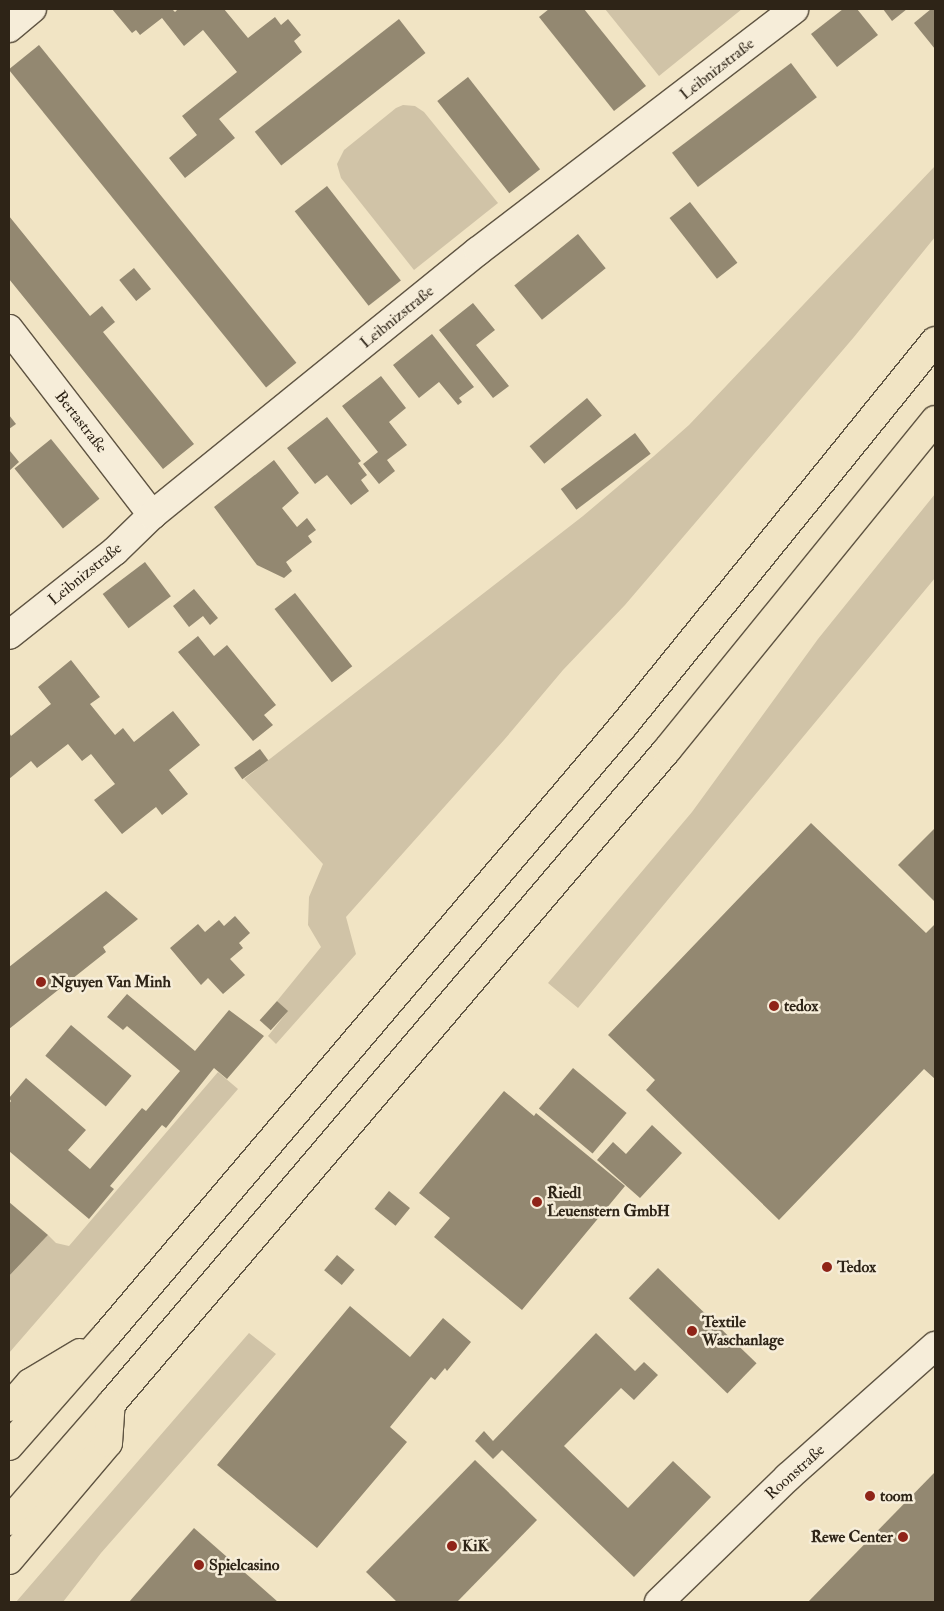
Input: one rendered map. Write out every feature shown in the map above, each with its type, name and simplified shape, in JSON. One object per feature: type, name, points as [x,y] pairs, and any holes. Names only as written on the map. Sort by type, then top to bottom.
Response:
[{"type":"highway","points":[[9,1446],[104,1338],[624,725],[935,341]]},
{"type":"highway","points":[[9,1520],[111,1404],[667,750],[935,420]]},
{"type":"highway","points":[[9,1407],[30,1384],[104,1338]]},
{"type":"highway","points":[[9,1560],[108,1443],[111,1404]]},
{"type":"street","points":[[9,28],[32,9]]},
{"type":"street","name":"Leibnizstraße","points":[[9,635],[115,551],[152,515],[519,218],[680,98],[794,9]]},
{"type":"street","name":"Bertastraße","points":[[9,329],[152,515]]},
{"type":"street","name":"Roonstraße","points":[[659,1602],[788,1477],[935,1346]]},
{"type":"shaded area","points":[[605,9],[742,9],[659,76]]},
{"type":"shaded area","points":[[403,105],[415,106],[424,112],[498,203],[414,270],[341,178],[337,164],[344,150],[396,108]]},
{"type":"shaded area","points":[[935,166],[935,237],[854,337],[625,605],[563,670],[504,740],[346,917],[356,954],[276,1044],[268,1036],[288,1011],[277,1001],[321,947],[308,925],[309,897],[323,864],[244,779],[583,516],[689,425]]},
{"type":"shaded area","points":[[935,494],[935,578],[578,1008],[548,983],[692,812],[818,639]]},
{"type":"shaded area","points":[[218,1072],[238,1089],[9,1353],[9,1276],[48,1235],[56,1243],[69,1246]]},
{"type":"shaded area","points":[[249,1333],[276,1354],[101,1553],[63,1602],[16,1602]]},
{"type":"building","points":[[112,9],[172,9],[175,12],[178,9],[224,9],[248,38],[275,17],[281,25],[288,19],[301,35],[294,41],[302,52],[219,119],[235,138],[185,178],[169,158],[197,135],[182,116],[237,72],[203,30],[184,46],[162,18],[140,35],[136,30],[132,33]]},
{"type":"building","points":[[549,9],[584,9],[646,86],[614,111],[539,17]]},
{"type":"building","points":[[843,9],[857,9],[878,35],[837,67],[811,34]]},
{"type":"building","points":[[883,9],[907,9],[892,21]]},
{"type":"building","points":[[931,9],[935,9],[935,49],[914,23]]},
{"type":"building","points":[[399,19],[425,53],[281,166],[255,132]]},
{"type":"building","points":[[39,45],[296,363],[266,387],[9,70]]},
{"type":"building","points":[[791,63],[817,97],[698,187],[672,153]]},
{"type":"building","points":[[468,77],[540,169],[509,193],[437,101]]},
{"type":"building","points":[[327,186],[401,281],[369,306],[295,211]]},
{"type":"building","points":[[690,202],[737,263],[717,279],[670,218]]},
{"type":"building","points":[[9,216],[90,316],[102,306],[115,322],[103,332],[194,444],[163,469],[9,279]]},
{"type":"building","points":[[578,234],[606,268],[542,320],[514,286]]},
{"type":"building","points":[[134,268],[151,289],[136,301],[119,280]]},
{"type":"building","points":[[473,303],[495,330],[476,345],[509,386],[493,398],[439,330]]},
{"type":"building","points":[[432,334],[474,387],[459,398],[462,402],[458,405],[439,382],[419,398],[393,365]]},
{"type":"building","points":[[381,376],[406,408],[389,422],[407,445],[387,460],[395,471],[379,484],[363,464],[378,452],[342,406]]},
{"type":"building","points":[[587,398],[602,416],[544,464],[530,446]]},
{"type":"building","points":[[9,415],[16,424],[9,429]]},
{"type":"building","points":[[327,417],[361,461],[358,463],[367,475],[361,480],[369,491],[351,505],[327,475],[315,484],[287,448]]},
{"type":"building","points":[[635,433],[651,454],[576,510],[561,489]]},
{"type":"building","points":[[51,439],[99,499],[63,528],[14,469]]},
{"type":"building","points":[[9,452],[19,462],[9,471]]},
{"type":"building","points":[[274,460],[299,493],[282,508],[297,527],[307,518],[316,530],[308,536],[312,542],[286,562],[292,571],[284,578],[257,565],[214,507]]},
{"type":"building","points":[[145,562],[171,596],[129,628],[103,594]]},
{"type":"building","points":[[194,589],[218,618],[210,625],[203,616],[189,627],[173,606]]},
{"type":"building","points":[[295,593],[352,666],[332,682],[275,609]]},
{"type":"building","points":[[198,636],[214,656],[227,645],[276,705],[264,715],[273,725],[253,741],[178,652]]},
{"type":"building","points":[[71,660],[100,697],[90,704],[115,735],[123,728],[134,742],[173,711],[200,745],[169,770],[188,794],[162,815],[156,807],[122,834],[94,800],[115,784],[91,754],[82,761],[68,744],[37,768],[31,761],[9,779],[9,732],[11,736],[51,704],[38,687]]},
{"type":"building","points":[[260,749],[268,760],[242,779],[234,768]]},
{"type":"building","name":"tedox","points":[[811,823],[926,933],[935,924],[935,1079],[924,1069],[779,1220],[646,1090],[655,1080],[608,1035]]},
{"type":"building","points":[[935,828],[935,902],[898,865]]},
{"type":"building","points":[[106,891],[138,919],[103,947],[106,952],[9,1029],[9,967]]},
{"type":"building","points":[[235,916],[250,933],[239,943],[243,948],[230,959],[245,975],[223,994],[208,978],[201,985],[170,948],[198,924],[205,932],[219,920],[224,926]]},
{"type":"building","points":[[127,994],[195,1051],[229,1010],[264,1036],[227,1079],[214,1068],[166,1128],[162,1125],[110,1186],[114,1189],[89,1219],[9,1151],[9,1104],[11,1101],[9,1098],[26,1078],[86,1130],[68,1150],[90,1169],[142,1108],[146,1111],[180,1071],[127,1026],[123,1030],[107,1017]]},
{"type":"building","points":[[277,1001],[288,1011],[271,1030],[260,1020]]},
{"type":"building","points":[[71,1025],[132,1076],[106,1106],[45,1056]]},
{"type":"building","points":[[573,1068],[627,1113],[593,1154],[539,1109]]},
{"type":"building","name":"Riedl Leuenstern GmbH","points":[[504,1091],[534,1116],[536,1113],[625,1186],[522,1310],[434,1237],[450,1218],[419,1193]]},
{"type":"building","points":[[652,1125],[682,1153],[640,1198],[597,1160],[613,1142],[626,1154]]},
{"type":"building","points":[[389,1191],[410,1208],[396,1226],[375,1209]]},
{"type":"building","points":[[9,1202],[48,1235],[9,1276]]},
{"type":"building","points":[[337,1255],[355,1270],[342,1285],[324,1270]]},
{"type":"building","name":"Textile Waschanlage","points":[[658,1268],[757,1363],[727,1393],[629,1298]]},
{"type":"building","points":[[350,1306],[410,1357],[443,1318],[471,1342],[447,1371],[445,1368],[435,1380],[431,1377],[390,1427],[407,1442],[317,1548],[217,1465]]},
{"type":"building","points":[[596,1333],[635,1371],[644,1362],[658,1375],[634,1400],[621,1388],[564,1446],[628,1508],[673,1461],[711,1497],[634,1577],[502,1450],[493,1459],[475,1441],[484,1431],[493,1441]]},
{"type":"building","name":"KiK","points":[[475,1460],[537,1520],[457,1602],[397,1602],[366,1572]]},
{"type":"building","name":"Rewe Center","points":[[935,1472],[935,1602],[808,1602]]},
{"type":"building","name":"Spielcasino","points":[[194,1528],[278,1602],[129,1602]]},
{"type":"place","name":"Nguyen Van Minh","points":[[41,982]]},
{"type":"place","name":"tedox","points":[[774,1006]]},
{"type":"place","name":"Riedl Leuenstern GmbH","points":[[537,1202]]},
{"type":"place","name":"Tedox","points":[[827,1267]]},
{"type":"place","name":"Textile Waschanlage","points":[[692,1331]]},
{"type":"place","name":"toom","points":[[870,1496]]},
{"type":"place","name":"Rewe Center","points":[[903,1537]]},
{"type":"place","name":"KiK","points":[[452,1546]]},
{"type":"place","name":"Spielcasino","points":[[199,1565]]}]
